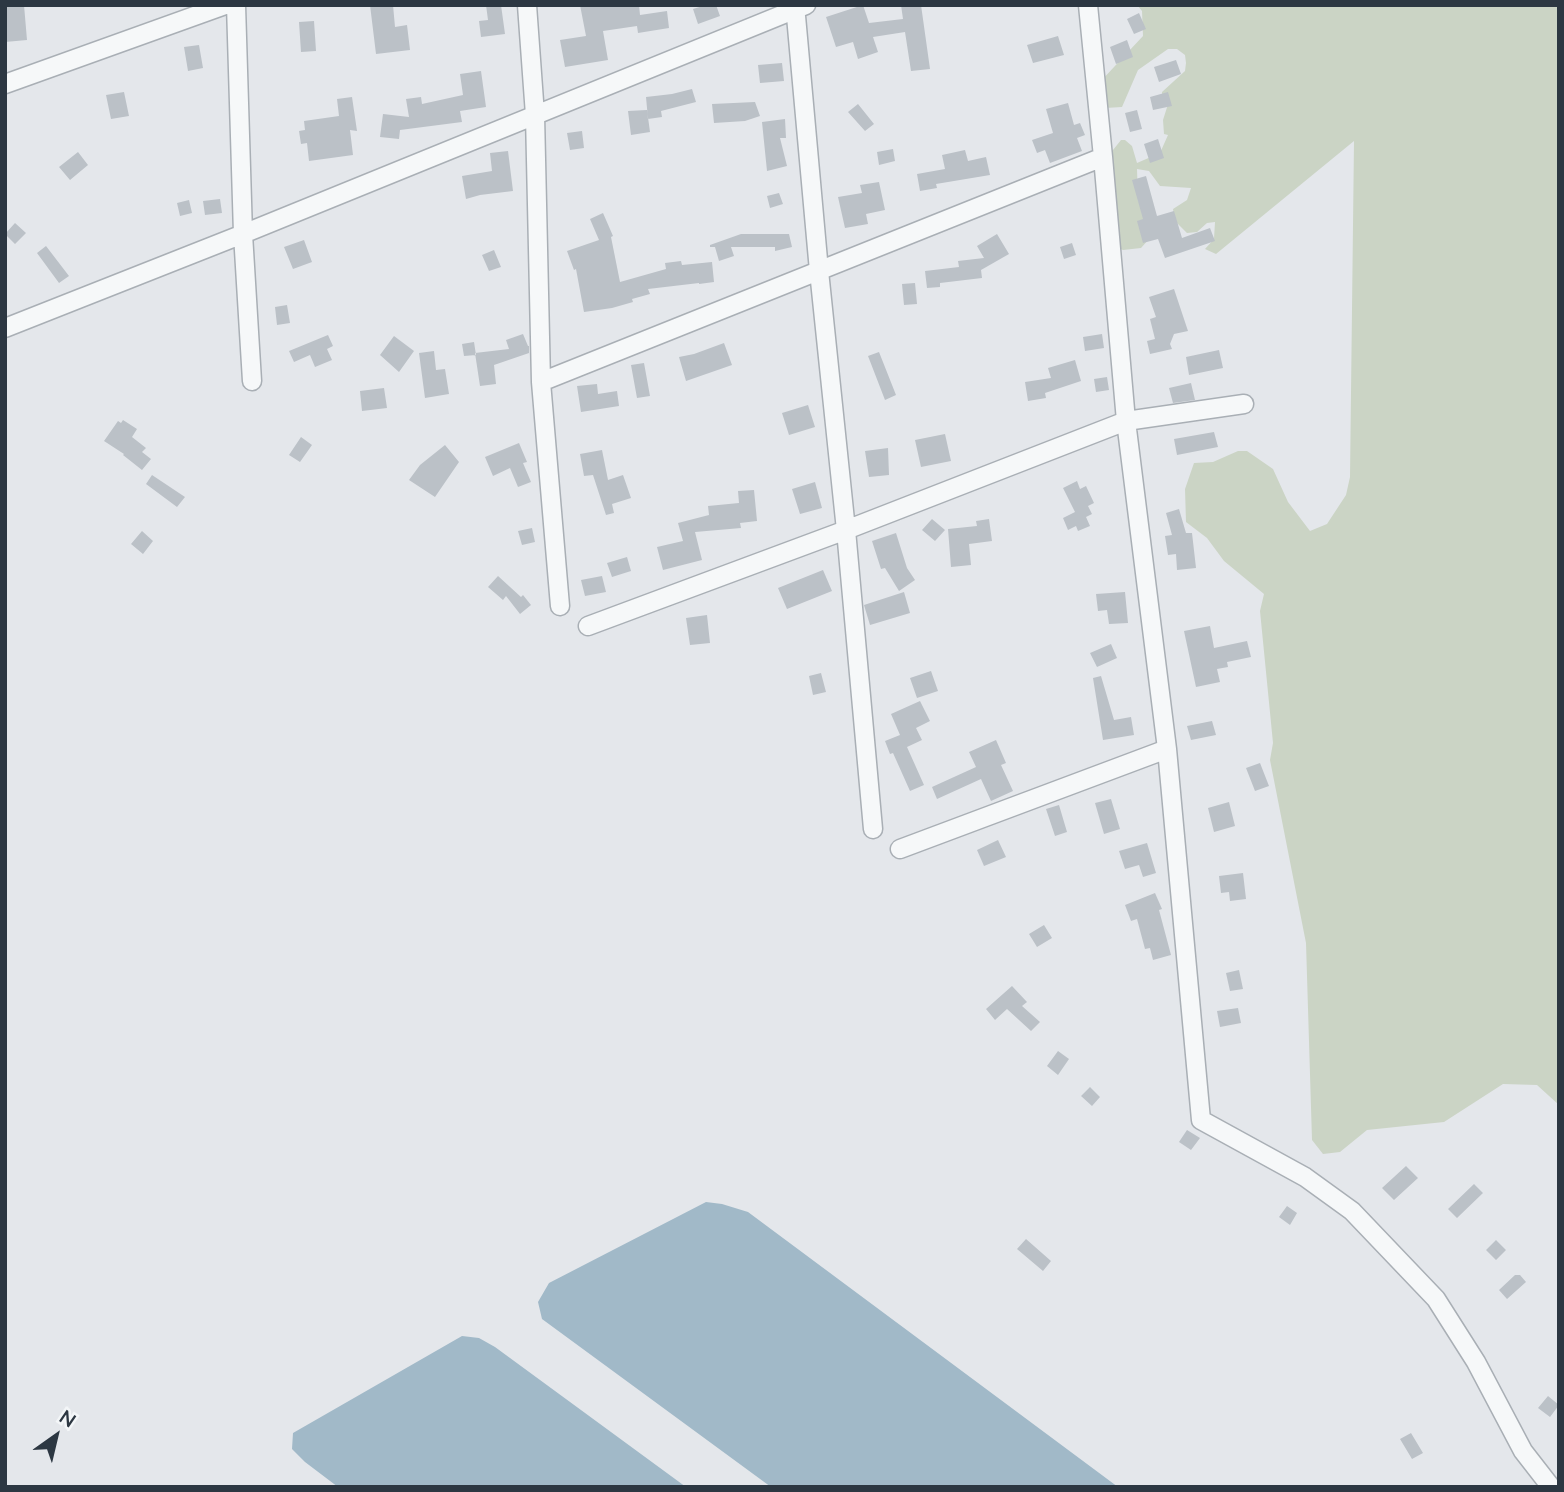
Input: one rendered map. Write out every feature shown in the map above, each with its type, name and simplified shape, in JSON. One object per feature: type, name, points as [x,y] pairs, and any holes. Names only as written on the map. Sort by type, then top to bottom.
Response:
[{"type":"street","points":[[5,84],[225,5]]},
{"type":"street","points":[[236,5],[243,234],[252,381]]},
{"type":"street","points":[[527,5],[535,115],[541,382],[560,606]]},
{"type":"street","points":[[1088,5],[1126,421],[1167,750],[1201,1119],[1305,1177],[1352,1211],[1436,1299],[1476,1362],[1522,1451],[1551,1487]]},
{"type":"street","points":[[5,328],[799,7],[819,271],[873,830]]},
{"type":"street","points":[[541,382],[1103,157]]},
{"type":"street","points":[[587,626],[846,530],[1126,421],[1244,404]]},
{"type":"street","points":[[900,849],[1167,750]]},
{"type":"green space","points":[[1137,5],[1559,5],[1559,1105],[1537,1085],[1503,1084],[1444,1122],[1367,1130],[1340,1152],[1323,1154],[1312,1140],[1306,943],[1270,760],[1273,743],[1260,611],[1264,594],[1224,561],[1207,538],[1186,522],[1185,489],[1194,463],[1213,462],[1238,451],[1247,451],[1273,469],[1288,502],[1310,531],[1327,524],[1346,495],[1350,477],[1354,141],[1216,254],[1205,249],[1214,239],[1215,222],[1207,223],[1197,232],[1187,233],[1175,221],[1173,209],[1187,200],[1191,188],[1160,186],[1149,171],[1137,169],[1138,201],[1144,208],[1149,239],[1141,248],[1123,250],[1116,247],[1110,159],[1113,150],[1121,140],[1125,140],[1132,146],[1137,163],[1160,153],[1168,135],[1164,134],[1163,120],[1169,101],[1162,96],[1162,92],[1185,71],[1186,63],[1185,55],[1177,49],[1168,49],[1138,70],[1122,107],[1105,108],[1100,82],[1143,36],[1142,11]]},
{"type":"water","points":[[706,1202],[748,1212],[1118,1487],[771,1487],[542,1319],[538,1302],[549,1283]]},
{"type":"water","points":[[462,1336],[479,1338],[495,1347],[686,1487],[338,1487],[292,1449],[293,1433]]},
{"type":"building","points":[[5,5],[24,5],[27,40],[5,42]]},
{"type":"building","points":[[370,5],[393,5],[395,27],[407,25],[410,50],[376,54]]},
{"type":"building","points":[[486,5],[501,5],[505,34],[481,37],[479,21],[488,20]]},
{"type":"building","points":[[580,5],[639,5],[640,15],[667,11],[669,28],[638,33],[637,26],[603,31],[608,60],[565,67],[560,40],[586,36]]},
{"type":"building","points":[[716,5],[720,16],[698,24],[693,9]]},
{"type":"building","points":[[863,5],[869,23],[903,19],[901,5],[921,5],[930,69],[911,71],[905,32],[873,37],[878,52],[858,59],[853,42],[836,47],[826,17]]},
{"type":"building","points":[[1139,13],[1146,29],[1134,34],[1127,19]]},
{"type":"building","points":[[314,21],[316,51],[301,52],[299,22]]},
{"type":"building","points":[[1058,36],[1064,55],[1033,63],[1027,45]]},
{"type":"building","points":[[1127,40],[1133,57],[1116,64],[1110,47]]},
{"type":"building","points":[[199,45],[203,68],[188,71],[184,47]]},
{"type":"building","points":[[1176,60],[1181,74],[1159,82],[1154,67]]},
{"type":"building","points":[[782,63],[784,81],[760,83],[758,65]]},
{"type":"building","points":[[481,71],[486,107],[460,111],[462,122],[400,130],[399,139],[380,137],[383,114],[409,117],[406,99],[421,97],[422,104],[463,95],[460,74]]},
{"type":"building","points":[[692,89],[696,102],[661,111],[662,117],[648,119],[646,97]]},
{"type":"building","points":[[124,92],[129,116],[111,119],[106,95]]},
{"type":"building","points":[[1168,92],[1172,106],[1153,110],[1150,97]]},
{"type":"building","points":[[352,97],[357,131],[350,130],[353,155],[309,161],[307,143],[301,144],[299,131],[305,130],[304,121],[339,116],[337,99]]},
{"type":"building","points":[[755,102],[760,116],[745,121],[714,123],[712,104]]},
{"type":"building","points":[[1068,103],[1074,125],[1080,123],[1085,135],[1077,138],[1082,151],[1050,163],[1045,150],[1037,153],[1032,140],[1053,133],[1046,109]]},
{"type":"building","points":[[858,104],[874,124],[865,131],[848,112]]},
{"type":"building","points":[[647,110],[650,132],[631,135],[628,111]]},
{"type":"building","points":[[1137,110],[1142,129],[1130,132],[1125,113]]},
{"type":"building","points":[[785,119],[786,138],[780,138],[787,166],[767,171],[762,122]]},
{"type":"building","points":[[582,131],[584,148],[570,150],[567,133]]},
{"type":"building","points":[[1158,139],[1164,158],[1150,163],[1144,144]]},
{"type":"building","points":[[893,149],[895,161],[879,165],[877,152]]},
{"type":"building","points":[[965,150],[968,161],[986,157],[990,175],[936,184],[937,188],[920,191],[917,174],[945,169],[942,155]]},
{"type":"building","points":[[508,151],[513,191],[466,199],[462,176],[492,171],[490,153]]},
{"type":"building","points":[[78,152],[88,165],[70,180],[59,167]]},
{"type":"building","points":[[1146,176],[1157,216],[1174,211],[1182,238],[1210,228],[1215,241],[1165,258],[1158,239],[1143,243],[1137,221],[1143,219],[1132,180]]},
{"type":"building","points":[[879,182],[885,210],[866,214],[868,224],[845,228],[838,197],[862,193],[860,185]]},
{"type":"building","points":[[779,193],[783,204],[770,208],[767,196]]},
{"type":"building","points":[[220,199],[222,213],[205,215],[203,201]]},
{"type":"building","points":[[189,200],[192,213],[180,216],[177,203]]},
{"type":"building","points":[[603,213],[613,236],[611,237],[620,282],[666,269],[665,263],[681,261],[682,265],[712,262],[714,282],[648,289],[650,294],[632,299],[633,302],[584,312],[576,269],[574,270],[567,251],[599,240],[590,219]]},
{"type":"building","points":[[15,223],[26,233],[15,244],[5,234]]},
{"type":"building","points":[[741,234],[789,234],[792,247],[775,251],[775,247],[731,247],[734,256],[719,261],[715,247],[710,245]]},
{"type":"building","points":[[997,234],[1009,254],[981,270],[982,278],[940,283],[940,287],[927,288],[925,271],[959,267],[958,261],[984,258],[977,246]]},
{"type":"building","points":[[304,240],[312,262],[293,269],[284,247]]},
{"type":"building","points":[[1072,243],[1076,255],[1064,259],[1060,247]]},
{"type":"building","points":[[46,246],[69,276],[59,283],[37,253]]},
{"type":"building","points":[[494,250],[501,267],[489,271],[482,255]]},
{"type":"building","points":[[915,283],[917,304],[904,305],[902,284]]},
{"type":"building","points":[[1174,289],[1188,331],[1174,334],[1170,344],[1172,349],[1150,354],[1147,341],[1155,339],[1150,319],[1156,317],[1149,297]]},
{"type":"building","points":[[287,305],[290,323],[277,325],[275,307]]},
{"type":"building","points":[[523,334],[529,346],[529,353],[494,365],[496,384],[480,386],[475,353],[509,349],[506,340]]},
{"type":"building","points":[[1102,334],[1104,348],[1085,351],[1083,337]]},
{"type":"building","points":[[328,335],[333,346],[327,349],[332,360],[315,367],[310,355],[294,362],[289,351]]},
{"type":"building","points":[[394,336],[414,351],[399,372],[380,355]]},
{"type":"building","points":[[474,342],[476,355],[464,356],[462,344]]},
{"type":"building","points":[[724,343],[732,365],[686,381],[679,357]]},
{"type":"building","points":[[1219,350],[1223,368],[1189,375],[1186,357]]},
{"type":"building","points":[[434,351],[436,370],[445,369],[449,394],[425,398],[419,353]]},
{"type":"building","points":[[879,352],[896,395],[885,400],[868,356]]},
{"type":"building","points":[[1075,360],[1081,381],[1045,393],[1046,398],[1028,401],[1025,382],[1051,378],[1048,368]]},
{"type":"building","points":[[644,363],[650,396],[637,398],[631,365]]},
{"type":"building","points":[[1107,377],[1109,390],[1096,392],[1094,379]]},
{"type":"building","points":[[1191,383],[1195,400],[1173,403],[1169,388]]},
{"type":"building","points":[[597,384],[598,394],[617,391],[619,406],[581,412],[577,386]]},
{"type":"building","points":[[384,388],[387,408],[362,411],[360,391]]},
{"type":"building","points":[[808,405],[815,427],[789,435],[782,413]]},
{"type":"building","points":[[123,420],[137,429],[132,437],[146,448],[142,452],[151,459],[142,470],[104,441],[118,421],[121,423]]},
{"type":"building","points":[[1214,432],[1218,447],[1177,455],[1174,439]]},
{"type":"building","points":[[945,434],[951,461],[921,467],[915,440]]},
{"type":"building","points":[[301,437],[312,445],[300,462],[289,455]]},
{"type":"building","points":[[519,443],[531,482],[518,487],[510,468],[493,476],[485,457]]},
{"type":"building","points":[[445,445],[459,462],[435,497],[409,480],[420,465]]},
{"type":"building","points":[[888,448],[889,475],[869,477],[865,451]]},
{"type":"building","points":[[602,450],[608,480],[623,475],[631,498],[612,504],[614,513],[606,515],[593,475],[584,476],[580,454]]},
{"type":"building","points":[[152,475],[185,497],[177,507],[146,484]]},
{"type":"building","points":[[1077,481],[1080,489],[1086,486],[1094,503],[1088,506],[1092,514],[1086,517],[1090,526],[1078,531],[1076,526],[1068,530],[1063,518],[1075,512],[1063,488]]},
{"type":"building","points":[[815,482],[822,508],[800,514],[792,489]]},
{"type":"building","points":[[754,490],[757,521],[740,523],[741,528],[695,532],[702,560],[663,570],[657,547],[683,541],[678,523],[709,515],[708,506],[739,503],[738,491]]},
{"type":"building","points":[[1179,509],[1186,533],[1192,533],[1196,568],[1177,570],[1176,554],[1168,555],[1165,536],[1172,535],[1166,513]]},
{"type":"building","points":[[932,519],[945,530],[935,541],[922,530]]},
{"type":"building","points":[[989,519],[992,541],[969,544],[971,565],[951,567],[948,529],[977,526],[976,521]]},
{"type":"building","points":[[532,528],[535,542],[522,545],[518,531]]},
{"type":"building","points":[[142,531],[153,541],[143,554],[131,544]]},
{"type":"building","points":[[896,533],[907,568],[915,580],[899,591],[885,568],[881,569],[872,541]]},
{"type":"building","points":[[627,557],[631,571],[612,577],[607,563]]},
{"type":"building","points":[[823,570],[832,591],[787,609],[778,588]]},
{"type":"building","points":[[498,576],[521,597],[523,595],[531,605],[520,614],[506,596],[503,600],[488,587]]},
{"type":"building","points":[[602,576],[606,592],[585,596],[581,580]]},
{"type":"building","points":[[904,592],[910,613],[870,625],[864,605]]},
{"type":"building","points":[[1125,592],[1128,623],[1109,624],[1107,610],[1098,611],[1096,594]]},
{"type":"building","points":[[707,615],[710,643],[690,645],[686,618]]},
{"type":"building","points":[[1210,626],[1214,648],[1247,641],[1251,657],[1227,662],[1228,667],[1217,669],[1220,682],[1196,687],[1184,631]]},
{"type":"building","points":[[1111,644],[1117,658],[1097,667],[1090,653]]},
{"type":"building","points":[[931,671],[938,691],[917,698],[910,678]]},
{"type":"building","points":[[821,673],[826,692],[813,695],[809,676]]},
{"type":"building","points":[[1101,676],[1114,720],[1131,717],[1134,735],[1103,740],[1093,678]]},
{"type":"building","points":[[920,701],[930,721],[916,728],[922,740],[907,747],[924,785],[910,791],[885,741],[900,735],[891,714]]},
{"type":"building","points":[[1212,721],[1216,735],[1191,740],[1187,726]]},
{"type":"building","points":[[996,740],[1006,763],[1001,765],[1013,791],[991,801],[981,779],[937,799],[932,787],[976,767],[969,752]]},
{"type":"building","points":[[1260,763],[1269,786],[1255,791],[1246,768]]},
{"type":"building","points":[[1111,799],[1120,829],[1104,834],[1095,803]]},
{"type":"building","points":[[1229,802],[1235,826],[1214,832],[1208,808]]},
{"type":"building","points":[[1059,805],[1067,832],[1055,836],[1046,809]]},
{"type":"building","points":[[998,840],[1006,857],[984,866],[977,850]]},
{"type":"building","points":[[1147,843],[1156,873],[1143,877],[1139,865],[1125,869],[1119,851]]},
{"type":"building","points":[[1243,873],[1246,899],[1230,901],[1229,892],[1221,893],[1219,876]]},
{"type":"building","points":[[1155,893],[1162,909],[1159,910],[1171,955],[1153,960],[1150,948],[1145,949],[1137,919],[1131,921],[1125,905]]},
{"type":"building","points":[[1044,925],[1052,938],[1037,947],[1029,934]]},
{"type":"building","points":[[1239,970],[1243,989],[1230,991],[1226,973]]},
{"type":"building","points":[[1012,986],[1027,1002],[1022,1006],[1040,1022],[1031,1031],[1007,1009],[995,1020],[986,1009]]},
{"type":"building","points":[[1238,1008],[1241,1023],[1220,1027],[1217,1011]]},
{"type":"building","points":[[1058,1051],[1069,1059],[1058,1075],[1047,1066]]},
{"type":"building","points":[[1090,1087],[1100,1097],[1092,1106],[1081,1096]]},
{"type":"building","points":[[1187,1130],[1200,1138],[1191,1150],[1179,1142]]},
{"type":"building","points":[[1406,1166],[1418,1178],[1394,1200],[1382,1188]]},
{"type":"building","points":[[1474,1184],[1483,1193],[1457,1218],[1448,1209]]},
{"type":"building","points":[[1287,1206],[1297,1213],[1290,1225],[1279,1217]]},
{"type":"building","points":[[1026,1239],[1051,1261],[1043,1271],[1017,1249]]},
{"type":"building","points":[[1496,1240],[1506,1250],[1496,1260],[1486,1250]]},
{"type":"building","points":[[1515,1275],[1520,1275],[1526,1282],[1507,1299],[1499,1290]]},
{"type":"building","points":[[1548,1396],[1559,1405],[1550,1417],[1538,1408]]},
{"type":"building","points":[[1411,1433],[1423,1453],[1412,1459],[1400,1439]]}]
